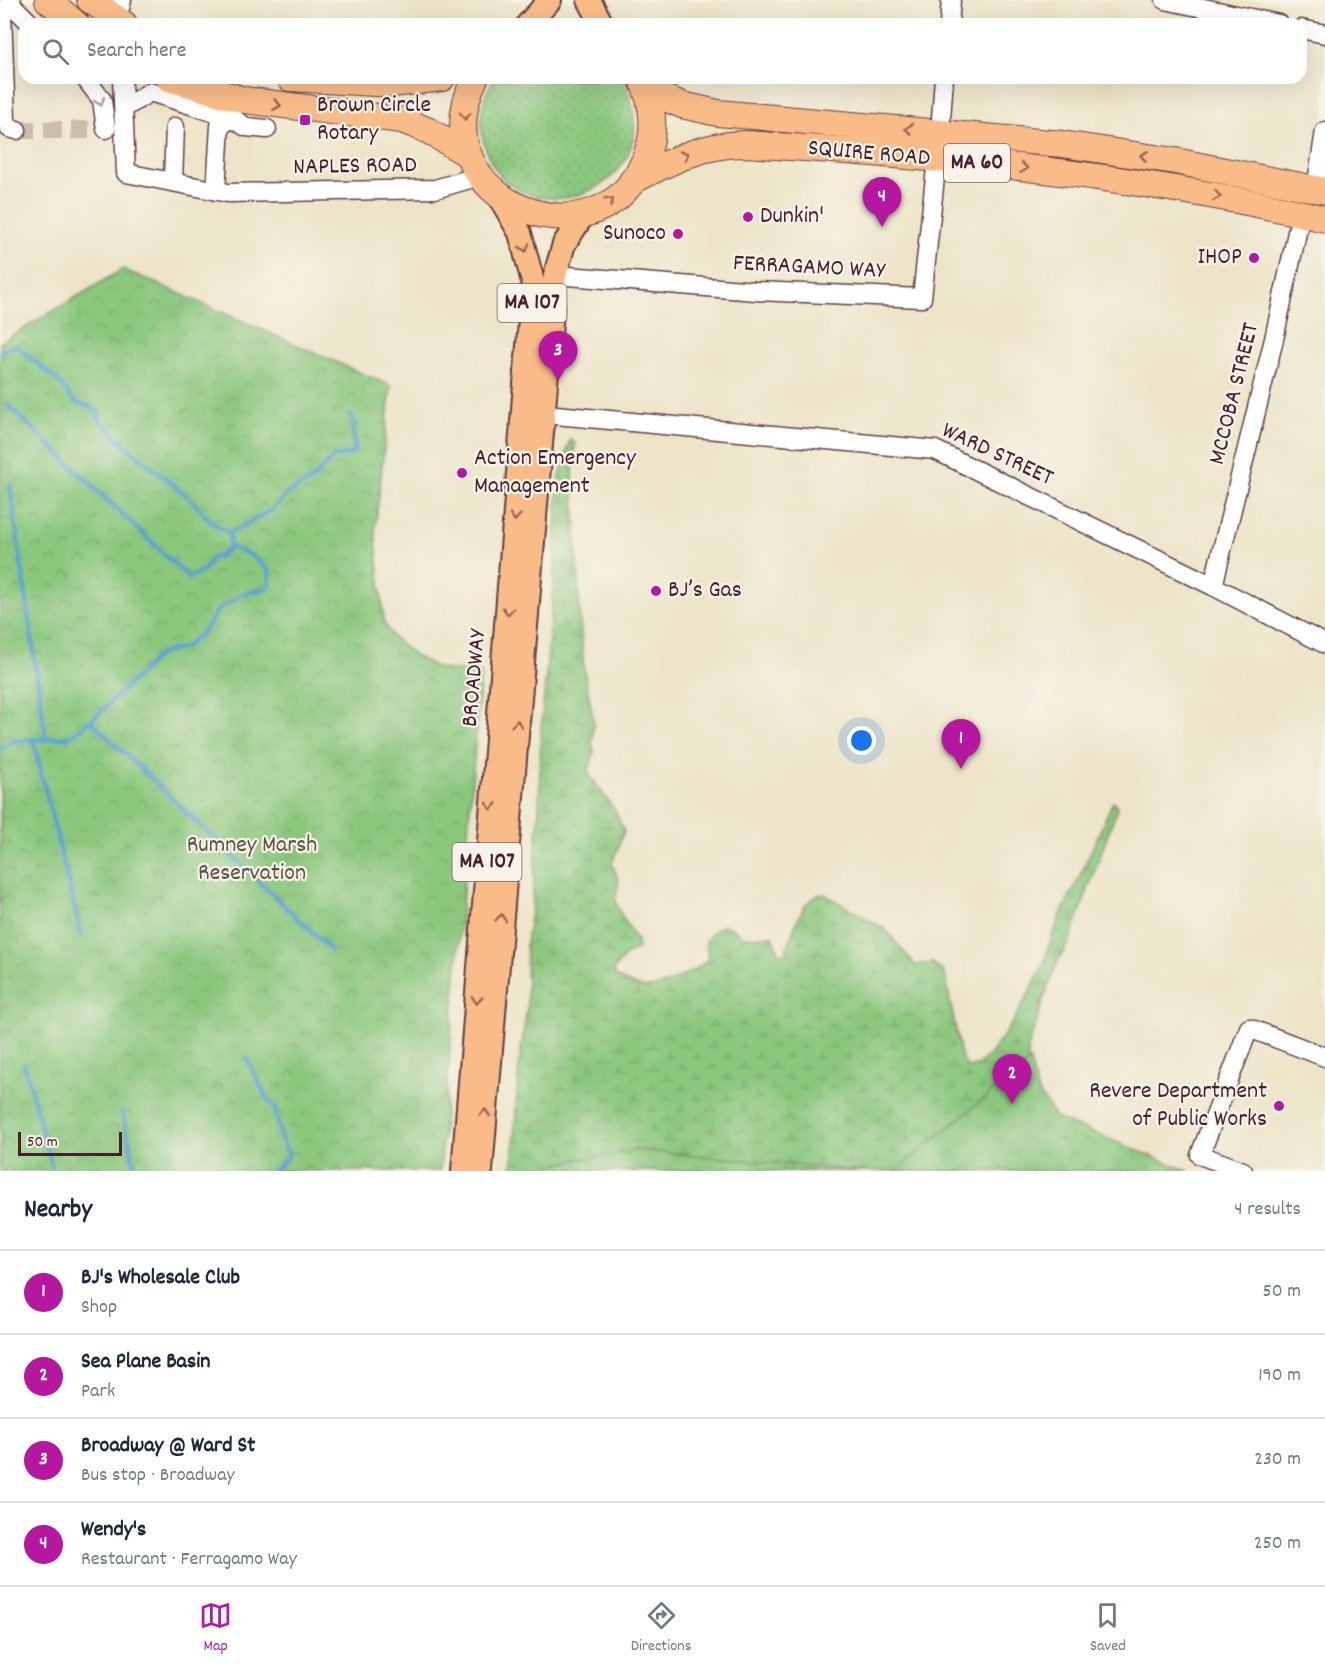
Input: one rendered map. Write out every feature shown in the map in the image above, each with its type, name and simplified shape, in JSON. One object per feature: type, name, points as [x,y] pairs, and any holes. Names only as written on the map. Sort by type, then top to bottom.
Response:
[{"type":"highway","points":[[48,0],[69,18]]},
{"type":"highway","points":[[90,0],[121,15]]},
{"type":"highway","name":"MA 60","points":[[158,84],[269,104],[402,120],[429,130],[475,166],[499,196],[512,206],[535,214],[559,217],[584,214],[610,201],[632,181]]},
{"type":"highway","points":[[473,84],[464,116],[475,166]]},
{"type":"highway","points":[[632,181],[645,160],[651,137],[652,113],[644,84]]},
{"type":"highway","name":"SQUIRE ROAD","points":[[644,84],[682,105],[718,113],[940,132],[1145,156],[1320,187]]},
{"type":"highway","name":"SQUIRE ROAD","points":[[632,181],[695,150],[727,144],[937,159],[1130,181],[1313,216]]},
{"type":"main road","points":[[534,18],[550,0]]},
{"type":"main road","points":[[589,0],[599,18]]},
{"type":"main road","name":"BROADWAY","points":[[463,1171],[533,282],[520,233],[499,196]]},
{"type":"main road","name":"BROADWAY","points":[[481,1171],[555,275],[564,244],[584,214]]},
{"type":"street","points":[[950,18],[951,0]]},
{"type":"street","points":[[1165,0],[1250,18]]},
{"type":"street","points":[[17,130],[9,128],[6,120],[2,13],[10,1],[26,18]]},
{"type":"street","points":[[1307,30],[1325,34]]},
{"type":"street","points":[[90,84],[102,100],[101,130],[124,129],[122,84]]},
{"type":"street","points":[[124,108],[158,84],[232,118],[246,127],[267,129]]},
{"type":"street","points":[[940,132],[944,84]]},
{"type":"street","points":[[220,95],[232,108],[232,118]]},
{"type":"street","points":[[222,192],[220,126],[232,118]]},
{"type":"street","points":[[173,182],[175,127]]},
{"type":"street","name":"NAPLES ROAD","points":[[124,129],[126,172],[222,192],[435,189],[475,166]]},
{"type":"street","points":[[1320,187],[1325,131]]},
{"type":"street","name":"FERRAGAMO WAY","points":[[555,275],[756,291],[922,298],[937,159]]},
{"type":"street","name":"MCCOBA STREET","points":[[1213,586],[1274,339],[1313,216]]},
{"type":"street","name":"WARD STREET","points":[[545,414],[935,450],[1213,586],[1325,644]]},
{"type":"street","points":[[1243,1171],[1200,1155],[1249,1028],[1325,1057]]},
{"type":"green space","points":[[491,84],[624,84],[634,119],[629,152],[610,178],[583,194],[552,198],[521,191],[497,170],[482,135],[481,120],[487,91]]},
{"type":"green space","name":"Rumney Marsh Reservation","points":[[123,269],[391,386],[375,530],[384,623],[393,637],[415,656],[440,669],[481,673],[440,1171],[0,1171],[0,343]]},
{"type":"green space","points":[[570,439],[575,443],[573,472],[584,671],[594,723],[592,743],[594,752],[588,773],[614,809],[624,831],[612,864],[619,881],[615,899],[620,913],[637,941],[638,948],[627,954],[614,969],[615,976],[643,988],[662,985],[680,978],[708,959],[706,941],[715,930],[724,926],[744,937],[773,936],[779,953],[785,954],[803,909],[815,897],[824,894],[885,929],[915,965],[933,963],[944,972],[962,1059],[968,1068],[978,1064],[989,1054],[1001,1040],[1023,1005],[1044,962],[1057,923],[1113,801],[1117,806],[1116,812],[1069,942],[1057,963],[1028,1048],[1028,1076],[1043,1112],[1148,1171],[512,1171],[519,1065],[527,1006],[526,943],[532,905],[539,812],[541,731],[554,581],[558,484]]},
{"type":"green space","points":[[1030,1061],[1037,1090],[1056,1118],[1189,1171],[895,1171]]},
{"type":"green space","points":[[638,1150],[861,1171],[530,1171],[570,1161]]},
{"type":"waterway","points":[[0,352],[15,345],[57,380],[76,403],[89,406],[98,413],[99,419],[123,443],[193,501],[211,522],[230,533]]},
{"type":"waterway","points":[[7,404],[189,578],[204,570],[213,557],[221,556],[230,546],[230,533],[272,510],[287,494],[313,479],[334,456],[349,455],[355,450],[353,427],[356,423],[350,415]]},
{"type":"waterway","points":[[10,484],[46,740]]},
{"type":"waterway","points":[[0,749],[12,741],[69,737],[91,721],[160,654],[186,647],[206,629],[218,610],[242,594],[267,588],[270,584],[269,571],[254,557],[230,546]]},
{"type":"waterway","points":[[91,721],[330,949]]},
{"type":"waterway","points":[[33,740],[81,934]]},
{"type":"waterway","points":[[247,1059],[269,1102],[275,1106],[280,1135],[289,1156],[273,1171]]},
{"type":"waterway","points":[[24,1064],[53,1171]]},
{"type":"waterway","points":[[122,1112],[136,1171]]},
{"type":"tunnel","points":[[17,130],[97,130]]},
{"type":"place","name":"Brown Circle Rotary","points":[[305,120]]},
{"type":"place","name":"Dunkin'","points":[[748,217]]},
{"type":"place","name":"Wendy's","points":[[882,227]]},
{"type":"place","name":"Sunoco","points":[[678,234]]},
{"type":"place","name":"IHOP","points":[[1254,258]]},
{"type":"place","name":"Broadway @ Ward St","points":[[558,381]]},
{"type":"place","name":"Action Emergency Management","points":[[462,473]]},
{"type":"place","name":"BJ’s Gas","points":[[656,591]]},
{"type":"place","name":"BJ's Wholesale Club","points":[[961,769]]},
{"type":"place","name":"Sea Plane Basin","points":[[1012,1104]]},
{"type":"place","name":"Revere Department of Public Works","points":[[1279,1106]]}]
